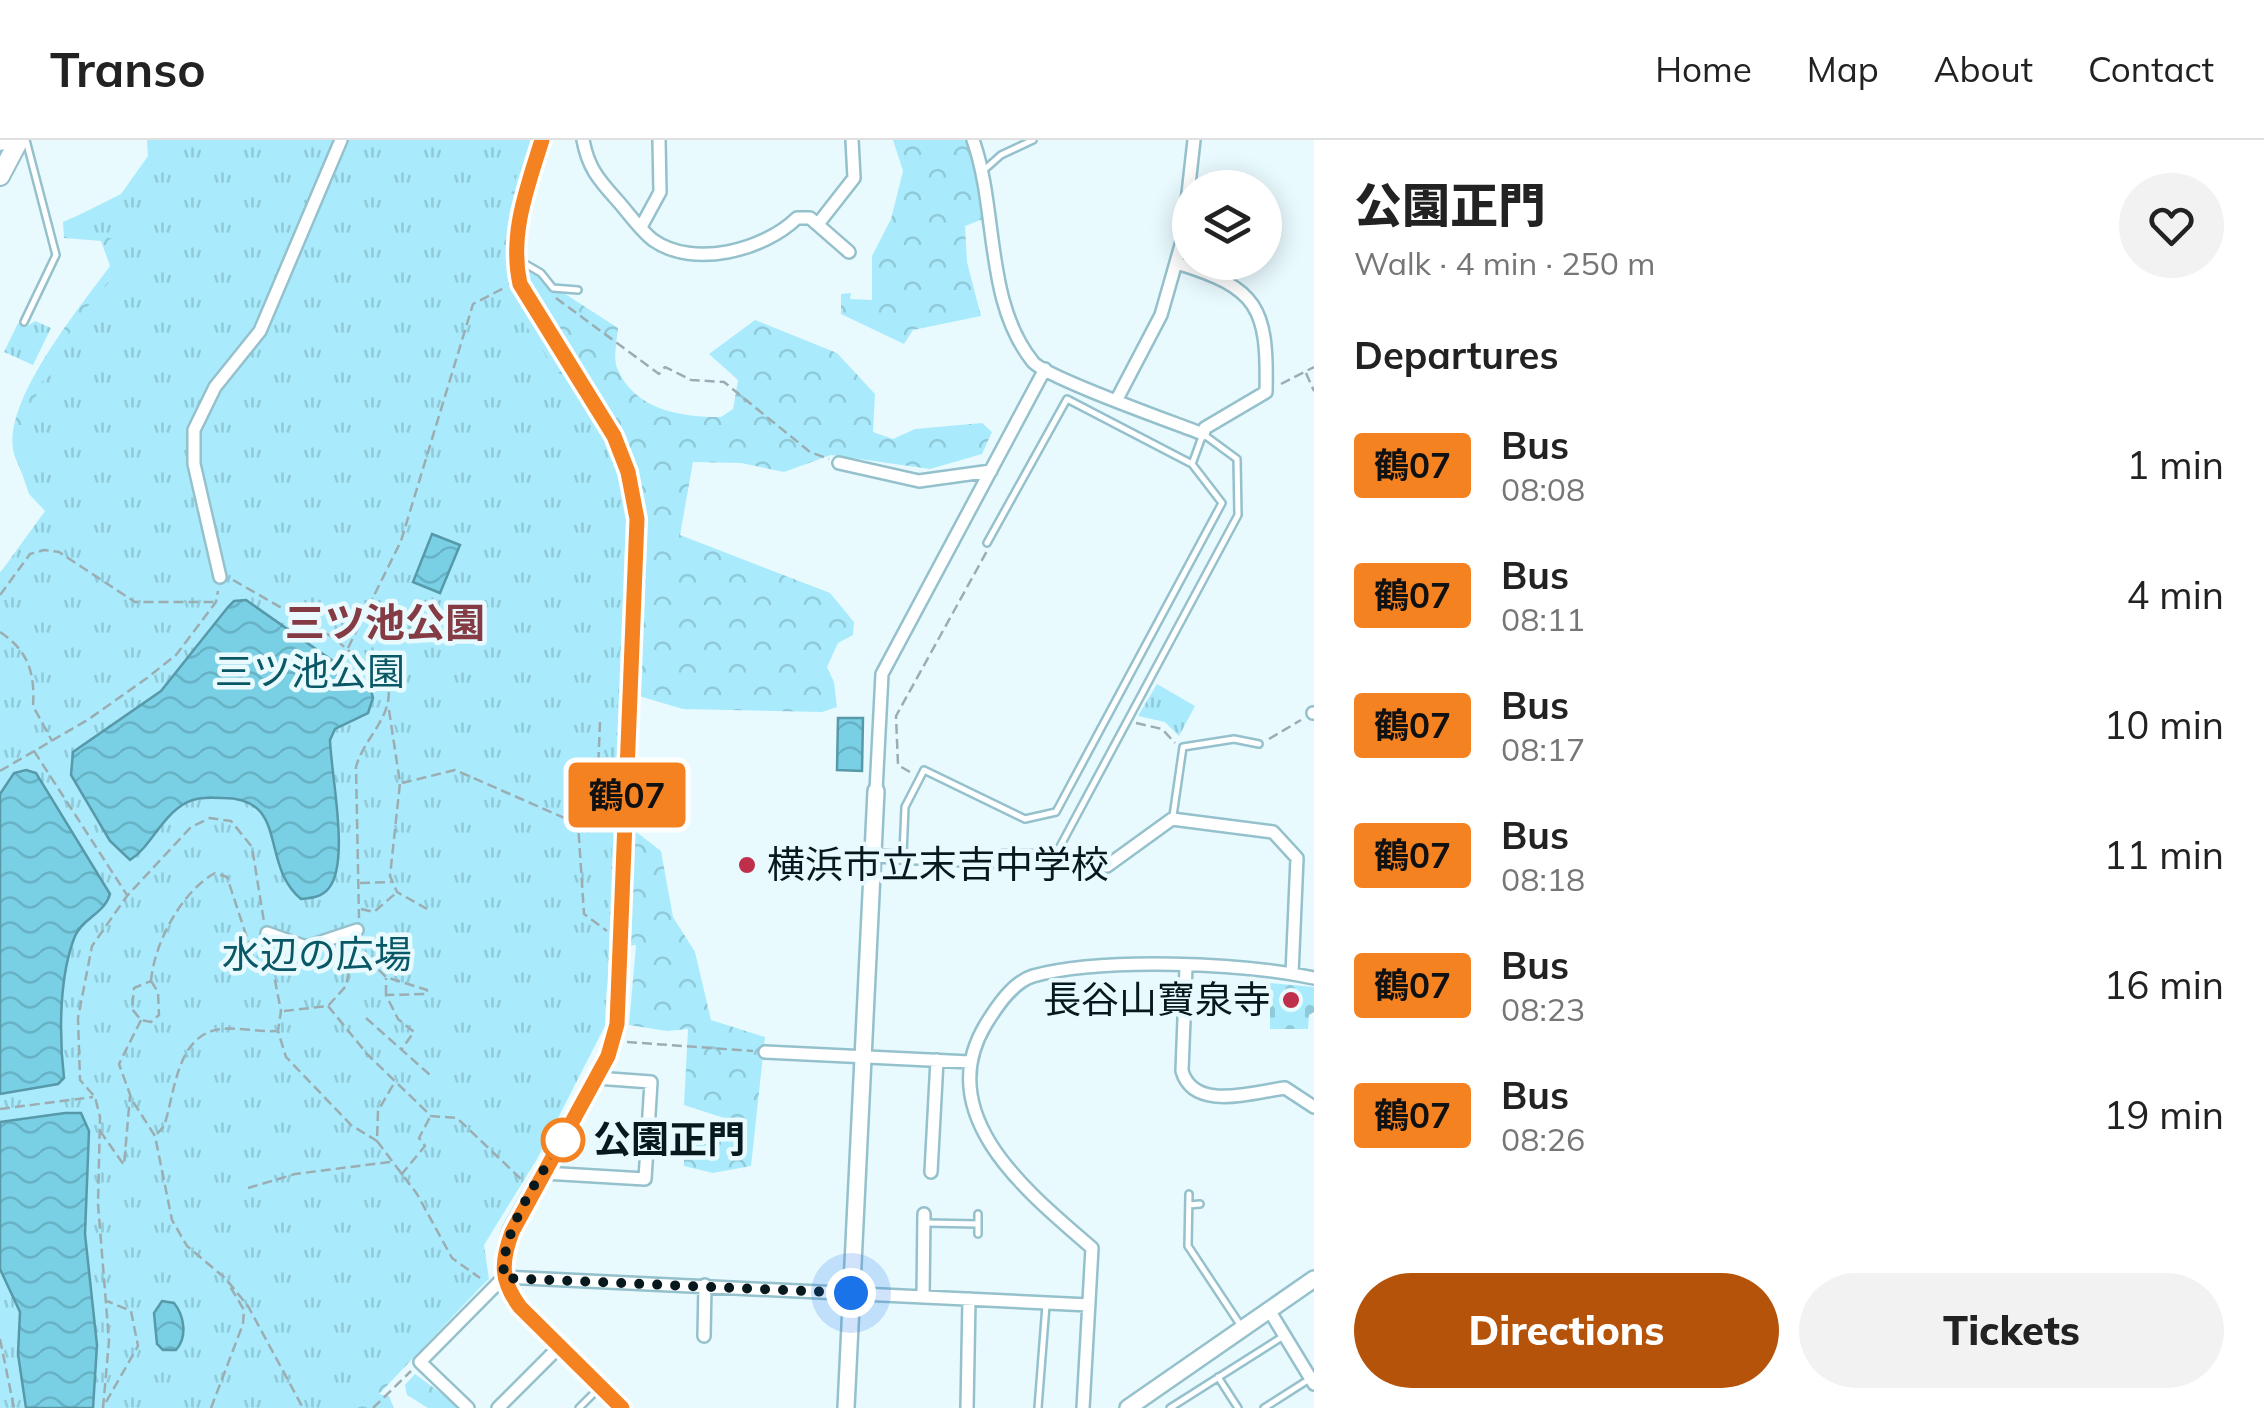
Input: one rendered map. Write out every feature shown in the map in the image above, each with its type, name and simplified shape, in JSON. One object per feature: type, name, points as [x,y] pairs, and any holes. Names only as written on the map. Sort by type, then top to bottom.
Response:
[{"type":"main road","points":[[0,176],[23,140]]},
{"type":"street","points":[[220,577],[194,464],[194,430],[215,387],[260,331],[340,140]]},
{"type":"street","points":[[542,140],[523,200],[515,260],[520,284],[614,436],[628,472],[637,519],[614,1040],[512,1232],[502,1260],[504,1278],[520,1307],[622,1408]]},
{"type":"street","points":[[583,140],[588,168],[655,242],[698,253],[729,253],[783,231],[798,218],[810,218],[849,252]]},
{"type":"street","points":[[640,227],[660,192],[659,140]]},
{"type":"street","points":[[818,224],[854,178],[852,140]]},
{"type":"street","points":[[973,140],[984,170],[1008,314],[1034,364],[1203,434],[1205,428],[1266,392],[1265,337],[1244,292],[1227,280]]},
{"type":"street","points":[[1190,170],[1194,140]]},
{"type":"street","points":[[1116,401],[1161,315],[1172,277]]},
{"type":"street","points":[[846,1408],[882,674],[1045,369]]},
{"type":"street","points":[[840,462],[919,481],[991,471]]},
{"type":"street","points":[[874,856],[1107,866],[1172,819],[1273,832],[1297,858],[1292,974]]},
{"type":"street","points":[[267,934],[306,948],[357,930]]},
{"type":"street","points":[[1186,967],[1182,1071],[1186,1084],[1200,1095],[1221,1096],[1285,1088],[1314,1107]]},
{"type":"street","points":[[1082,1408],[1092,1248],[1018,1182],[986,1144],[974,1104],[970,1062],[994,1010],[1031,977],[1109,968],[1186,967],[1314,978]]},
{"type":"street","points":[[765,1052],[970,1062]]},
{"type":"street","points":[[931,1172],[938,1060]]},
{"type":"street","points":[[544,1173],[646,1180],[651,1082],[596,1078]]},
{"type":"street","points":[[923,1296],[924,1219]]},
{"type":"street","points":[[468,1408],[420,1362],[504,1278],[1089,1304]]},
{"type":"street","points":[[1128,1408],[1314,1279]]},
{"type":"street","points":[[704,1336],[705,1286]]},
{"type":"street","points":[[966,1408],[969,1299]]},
{"type":"street","points":[[1269,1310],[1312,1381]]},
{"type":"street","points":[[498,1408],[560,1346]]},
{"type":"lane","points":[[23,140],[56,255],[24,322]]},
{"type":"lane","points":[[984,170],[1001,155],[1033,140]]},
{"type":"lane","points":[[515,260],[541,273],[552,288],[578,290]]},
{"type":"lane","points":[[903,857],[905,807],[924,770],[1025,819],[1056,812],[1222,503],[1192,464],[1067,398],[987,543]]},
{"type":"lane","points":[[994,862],[1003,852],[1056,854],[1238,515],[1237,459],[1203,434],[1192,464]]},
{"type":"lane","points":[[1172,819],[1183,747],[1234,740],[1258,744]]},
{"type":"lane","points":[[1189,1194],[1188,1246],[1242,1329]]},
{"type":"lane","points":[[1189,1205],[1200,1204]]},
{"type":"lane","points":[[978,1214],[978,1234]]},
{"type":"lane","points":[[924,1219],[978,1224]]},
{"type":"lane","points":[[1038,1408],[1047,1302]]},
{"type":"lane","points":[[1170,1408],[1284,1335]]},
{"type":"lane","points":[[1218,1377],[1238,1408]]},
{"type":"lane","points":[[1264,1408],[1312,1381]]},
{"type":"lane","points":[[579,1408],[601,1387]]},
{"type":"path","points":[[347,649],[402,541],[473,304],[496,290],[520,284]]},
{"type":"path","points":[[552,288],[552,295],[659,374],[664,367],[691,380],[724,382],[810,452],[840,462]]},
{"type":"path","points":[[1266,392],[1314,367]]},
{"type":"path","points":[[1306,372],[1314,391]]},
{"type":"path","points":[[920,778],[898,765],[896,716],[988,548],[987,543]]},
{"type":"path","points":[[0,595],[30,554],[44,550],[59,552],[136,602],[216,602]]},
{"type":"path","points":[[0,771],[104,709],[176,654],[216,602],[220,577],[241,582],[347,649],[388,685],[400,783],[393,882],[398,892],[427,908]]},
{"type":"path","points":[[0,632],[24,654],[37,685],[33,706],[52,741]]},
{"type":"path","points":[[281,1011],[328,1006],[346,986],[360,909],[356,767],[362,745],[389,708]]},
{"type":"path","points":[[1258,744],[1314,713]]},
{"type":"path","points":[[600,722],[598,770],[576,793],[584,914],[620,941]]},
{"type":"path","points":[[1136,723],[1162,729],[1175,743]]},
{"type":"path","points":[[34,751],[128,896]]},
{"type":"path","points":[[400,783],[454,770],[577,824]]},
{"type":"path","points":[[103,1407],[110,1341],[98,1204],[100,1130],[94,1097],[80,1080],[78,1018],[92,946],[128,896],[192,827],[210,818],[232,821],[252,847],[281,1011],[278,1030],[294,1067],[351,1124],[377,1141],[452,1258],[480,1278]]},
{"type":"path","points":[[141,1020],[150,1022],[159,1015],[158,992],[151,982],[152,960],[165,932],[204,880],[215,873],[227,877],[248,941],[270,960]]},
{"type":"path","points":[[360,883],[393,882]]},
{"type":"path","points":[[360,909],[374,912],[398,892]]},
{"type":"path","points":[[350,963],[370,962],[386,976],[427,990],[427,994],[386,995]]},
{"type":"path","points":[[386,976],[386,995],[398,1020],[414,1032],[401,1050]]},
{"type":"path","points":[[151,982],[134,988],[131,998],[141,1020],[120,1064],[130,1094],[155,1136],[172,1220],[187,1246],[225,1278],[248,1306],[302,1408]]},
{"type":"path","points":[[328,1006],[430,1116],[458,1118],[526,1184]]},
{"type":"path","points":[[366,1018],[430,1076]]},
{"type":"path","points":[[155,1136],[164,1126],[186,1053],[206,1034],[222,1028],[278,1030]]},
{"type":"path","points":[[614,1040],[765,1052]]},
{"type":"path","points":[[377,1141],[378,1111],[395,1082]]},
{"type":"path","points":[[100,1130],[124,1165],[130,1094]]},
{"type":"path","points":[[0,1108],[94,1097]]},
{"type":"path","points":[[402,1175],[425,1146],[419,1138],[430,1116]]},
{"type":"path","points":[[248,1188],[294,1174],[391,1162]]},
{"type":"path","points":[[210,1408],[243,1324],[244,1310],[225,1278]]},
{"type":"path","points":[[103,1407],[138,1346],[131,1311],[106,1300]]},
{"type":"path","points":[[0,1339],[2,1365],[14,1408]]},
{"type":"path","points":[[373,1408],[420,1362]]},
{"type":"green space","name":"三ツ池公園","points":[[147,140],[528,140],[504,229],[503,259],[508,284],[529,331],[602,438],[614,467],[625,518],[605,1026],[537,1159],[484,1245],[489,1279],[357,1408],[0,1408],[0,573],[45,511],[29,494],[19,465],[39,384],[52,374],[61,346],[90,303],[122,268],[113,239],[90,232],[74,237],[71,219],[121,194],[148,156]]},
{"type":"green space","name":"三ツ池公園","points":[[514,140],[533,140],[517,201],[511,259],[618,328],[617,368],[635,394],[648,402],[676,413],[706,417],[721,417],[733,409],[738,380],[709,354],[755,320],[837,353],[875,394],[873,432],[893,439],[915,429],[982,423],[992,432],[982,454],[930,469],[831,455],[784,472],[741,463],[693,462],[680,535],[830,593],[854,622],[853,635],[838,643],[827,667],[834,682],[837,707],[822,712],[683,709],[622,691],[618,818],[661,851],[673,917],[695,952],[711,1020],[765,1037],[751,1166],[713,1173],[684,1166],[684,1151],[730,1120],[684,1105],[688,1029],[667,1031],[629,1025],[636,945],[614,948],[600,1028],[451,1092],[480,1259],[476,1292],[379,1394],[389,1396],[394,1408],[93,1408],[0,1094],[0,572],[52,521],[17,463],[13,433],[19,409],[46,356],[110,266],[101,241],[64,238],[63,222],[120,197],[407,507]]},
{"type":"green space","points":[[893,140],[970,140],[977,159],[983,219],[965,226],[967,262],[981,316],[913,330],[904,344],[841,314],[841,294],[851,293],[850,299],[872,300],[872,256],[891,219],[903,171]]},
{"type":"green space","points":[[35,321],[51,328],[33,365],[4,352],[18,323],[27,326]]},
{"type":"green space","points":[[1157,684],[1195,706],[1179,736],[1165,722],[1138,716]]},
{"type":"green space","name":"長谷山寶泉寺","points":[[1270,983],[1314,987],[1314,1012],[1309,1015],[1308,1029],[1270,1029]]},
{"type":"green space","points":[[415,1374],[461,1408],[428,1408],[407,1395],[405,1385]]},
{"type":"water","points":[[432,534],[460,545],[440,593],[413,582]]},
{"type":"water","points":[[246,600],[370,687],[373,698],[368,713],[335,729],[330,740],[338,858],[329,888],[313,897],[301,899],[288,885],[266,821],[258,809],[244,801],[210,798],[188,802],[171,814],[130,860],[110,841],[71,775],[73,752],[161,691],[228,607],[234,601]]},
{"type":"water","points":[[838,718],[863,718],[862,771],[837,770]]},
{"type":"water","points":[[14,773],[36,773],[110,894],[104,906],[79,930],[70,952],[62,1006],[64,1078],[58,1084],[0,1094],[0,794]]},
{"type":"water","points":[[81,1113],[89,1131],[85,1234],[97,1345],[93,1408],[26,1408],[18,1354],[20,1312],[0,1269],[0,1122]]},
{"type":"water","points":[[162,1301],[174,1303],[182,1320],[182,1339],[176,1350],[163,1350],[157,1344],[154,1313]]},
{"type":"bus line","name":"鶴07","points":[[542,140],[518,230],[515,260],[520,284],[614,436],[628,472],[637,519],[617,1024],[608,1056],[512,1232],[502,1260],[508,1290],[520,1307],[622,1408]]},
{"type":"place","name":"横浜市立末吉中学校","points":[[747,865]]},
{"type":"place","name":"長谷山寶泉寺","points":[[1291,1000]]},
{"type":"place","name":"公園正門","points":[[563,1140]]},
{"type":"district","name":"三ツ池公園","points":[[385,623]]},
{"type":"route","points":[[563,1140],[512,1232],[502,1260],[504,1278],[851,1293]]},
{"type":"park label","name":"水辺の広場","points":[[317,955]]}]
